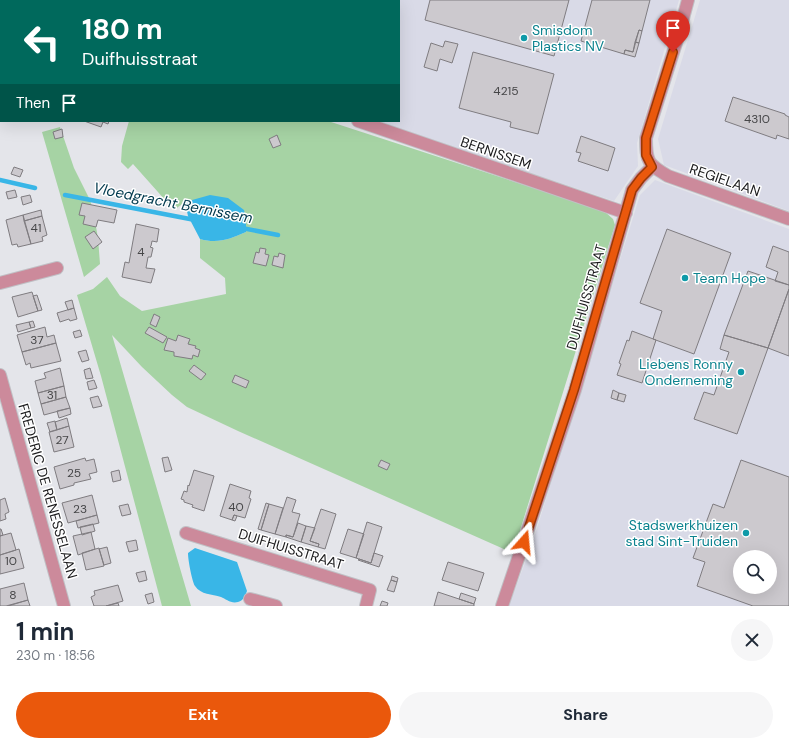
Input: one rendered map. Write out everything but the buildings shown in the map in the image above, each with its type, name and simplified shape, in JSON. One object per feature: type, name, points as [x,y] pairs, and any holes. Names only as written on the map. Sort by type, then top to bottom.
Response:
[{"type":"street","points":[[652,167],[646,155],[646,138],[678,37],[688,0]]},
{"type":"street","name":"BERNISSEM","points":[[361,122],[626,213]]},
{"type":"street","name":"DUIFHUISSTRAAT","points":[[502,606],[574,390],[632,190],[652,167]]},
{"type":"street","name":"REGIELAAN","points":[[652,167],[668,176],[789,218]]},
{"type":"street","points":[[0,283],[57,268]]},
{"type":"street","name":"FREDERIC DE RENESSELAAN","points":[[1,381],[64,606]]},
{"type":"street","name":"DUIFHUISSTRAAT","points":[[186,533],[370,590],[366,606]]},
{"type":"street","points":[[250,599],[276,606]]},
{"type":"shaded area","points":[[400,0],[679,0],[637,143],[638,166],[614,201],[380,122],[400,122]]},
{"type":"shaded area","points":[[700,0],[789,0],[789,211],[664,165],[658,139]]},
{"type":"shaded area","points":[[655,180],[789,229],[789,606],[509,606],[534,538],[640,195]]},
{"type":"green space","points":[[129,122],[331,122],[604,211],[613,219],[615,225],[513,553],[187,407],[142,367],[112,335],[191,606],[162,606],[101,376],[77,295],[93,289],[107,277],[120,296],[142,311],[226,294],[225,278],[200,258],[200,239],[218,241],[235,237],[246,232],[185,202],[174,210],[133,164],[128,169],[121,162],[122,146]]},
{"type":"green space","points":[[60,127],[74,168],[90,200],[98,238],[100,264],[84,277],[42,132]]},
{"type":"water","points":[[210,195],[228,198],[244,210],[246,232],[235,237],[218,241],[200,239],[188,216],[185,202]]},
{"type":"water","points":[[195,548],[237,562],[247,591],[243,599],[238,602],[233,602],[221,597],[203,593],[197,589],[190,570],[188,556],[188,553]]},
{"type":"waterway","name":"Vloedgracht Bernissem","points":[[0,180],[35,188]]},
{"type":"waterway","name":"Vloedgracht Bernissem","points":[[65,195],[195,220]]},
{"type":"waterway","name":"Vloedgracht Bernissem","points":[[242,228],[278,235]]},
{"type":"place","name":"Smisdom Plastics NV","points":[[524,38]]},
{"type":"place","name":"Team Hope","points":[[685,278]]},
{"type":"place","name":"Liebens Ronny Onderneming","points":[[741,372]]},
{"type":"place","name":"Stadswerkhuizen stad Sint-Truiden","points":[[746,533]]},
{"type":"route","points":[[524,542],[574,390],[632,190],[652,167],[646,155],[646,138],[673,52]]}]
